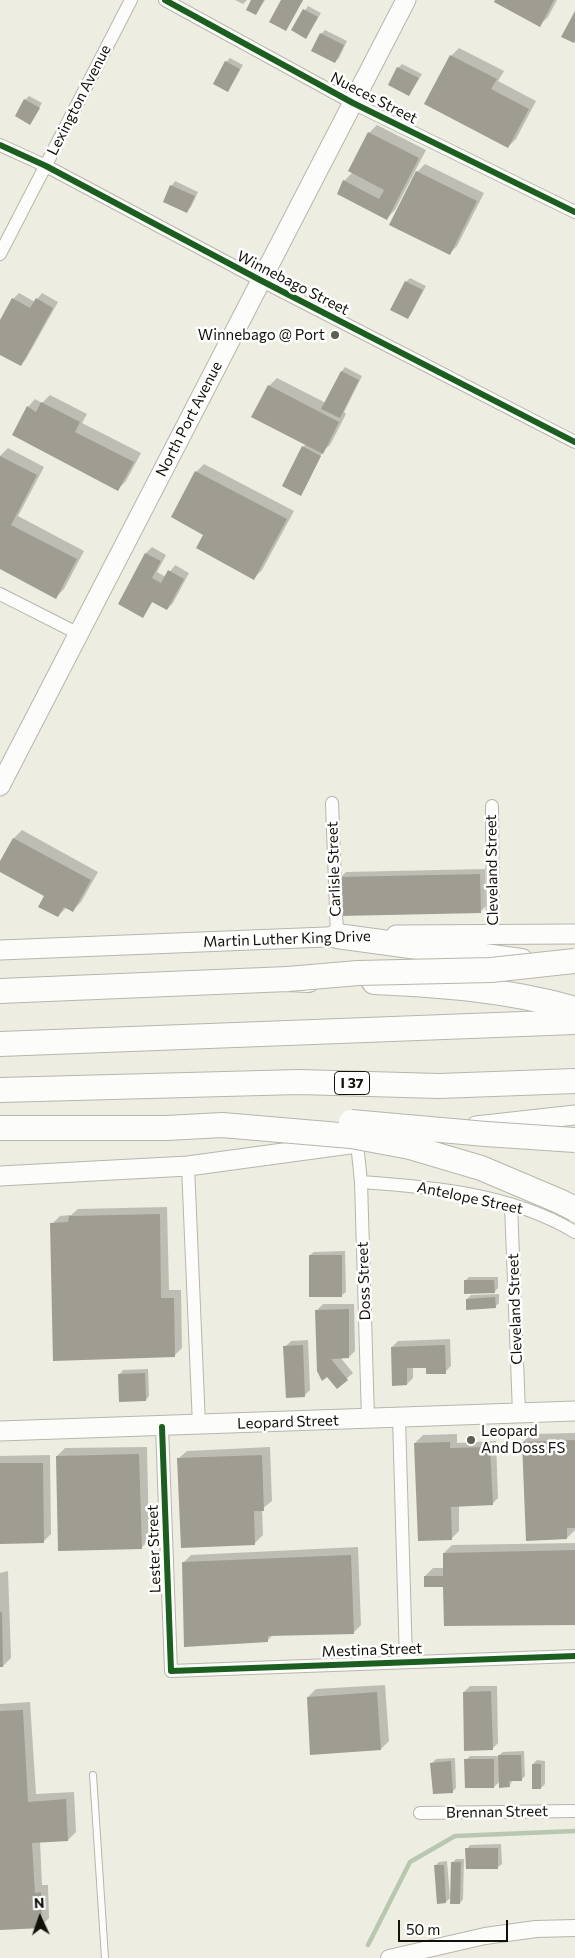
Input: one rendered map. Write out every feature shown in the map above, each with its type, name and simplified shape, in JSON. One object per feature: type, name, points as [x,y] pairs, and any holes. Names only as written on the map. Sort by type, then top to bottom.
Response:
[{"type":"highway","points":[[337,936],[490,958],[575,967]]},
{"type":"highway","points":[[0,990],[288,979],[358,973],[491,970],[575,961]]},
{"type":"highway","points":[[288,979],[458,987],[520,996],[575,1009]]},
{"type":"highway","points":[[0,1044],[575,1022]]},
{"type":"highway","name":"I 37","points":[[0,1090],[299,1082],[440,1086],[575,1081]]},
{"type":"highway","points":[[0,1128],[167,1128],[289,1120],[354,1122],[575,1140]]},
{"type":"highway","points":[[222,1125],[351,1136],[410,1147],[481,1168],[559,1201],[575,1210]]},
{"type":"main road","name":"North Port Avenue","points":[[0,786],[406,0]]},
{"type":"main road","name":"Martin Luther King Drive","points":[[6,951],[337,936],[575,934]]},
{"type":"main road","points":[[0,1176],[188,1166],[430,1132],[575,1115]]},
{"type":"main road","name":"Leopard Street","points":[[0,1431],[162,1427],[575,1411]]},
{"type":"street","name":"Lexington Avenue","points":[[0,254],[131,0]]},
{"type":"street","name":"Nueces Street","points":[[165,0],[353,102],[575,212]]},
{"type":"street","name":"Winnebago Street","points":[[0,145],[46,166],[260,280],[575,442]]},
{"type":"street","points":[[0,594],[80,634]]},
{"type":"street","name":"Carlisle Street","points":[[332,803],[337,936]]},
{"type":"street","name":"Cleveland Street","points":[[492,806],[493,935]]},
{"type":"street","name":"Doss Street","points":[[357,1143],[361,1182],[368,1419]]},
{"type":"street","points":[[188,1166],[199,1425]]},
{"type":"street","name":"Antelope Street","points":[[361,1182],[407,1185],[462,1193],[511,1204],[539,1214],[575,1232]]},
{"type":"street","name":"Cleveland Street","points":[[511,1204],[519,1413]]},
{"type":"street","points":[[399,1418],[406,1661]]},
{"type":"street","name":"Lester Street","points":[[162,1427],[170,1670]]},
{"type":"street","name":"Mestina Street","points":[[170,1670],[575,1656]]},
{"type":"street","name":"Brennan Street","points":[[420,1812],[575,1810]]},
{"type":"street","points":[[389,1958],[485,1936],[575,1928]]},
{"type":"lane","points":[[93,1775],[105,1958]]},
{"type":"building","points":[[251,0],[264,0],[256,15],[246,10]]},
{"type":"building","points":[[281,0],[303,0],[286,31],[269,22]]},
{"type":"building","points":[[495,0],[554,0],[540,27],[494,2]]},
{"type":"building","points":[[303,9],[318,17],[306,39],[291,30]]},
{"type":"building","points":[[575,11],[575,41],[574,43],[561,37]]},
{"type":"building","points":[[320,33],[344,45],[335,63],[311,51]]},
{"type":"building","points":[[450,55],[497,79],[491,89],[529,109],[508,148],[424,104]]},
{"type":"building","points":[[225,61],[240,69],[228,92],[213,84]]},
{"type":"building","points":[[397,67],[419,78],[409,96],[388,85]]},
{"type":"building","points":[[24,99],[40,108],[30,125],[15,116]]},
{"type":"building","points":[[368,132],[419,158],[387,220],[337,194],[343,180],[379,199],[384,190],[348,171]]},
{"type":"building","points":[[416,171],[477,201],[450,255],[389,225]]},
{"type":"building","points":[[170,185],[195,196],[187,213],[163,202]]},
{"type":"building","points":[[405,281],[423,290],[408,319],[390,310]]},
{"type":"building","points":[[12,298],[30,308],[36,298],[53,308],[21,366],[0,355],[0,320]]},
{"type":"building","points":[[341,371],[359,380],[340,418],[321,409]]},
{"type":"building","points":[[268,385],[339,422],[323,454],[251,417]]},
{"type":"building","points":[[41,402],[80,422],[75,432],[134,462],[118,491],[12,435],[27,406],[36,412]]},
{"type":"building","points":[[302,446],[321,456],[301,496],[282,486]]},
{"type":"building","points":[[0,456],[37,475],[11,525],[77,559],[56,599],[0,569]]},
{"type":"building","points":[[195,471],[287,519],[254,580],[196,548],[203,535],[171,517]]},
{"type":"building","points":[[145,553],[161,561],[152,578],[161,583],[168,570],[184,579],[167,610],[152,602],[143,618],[118,604]]},
{"type":"building","points":[[13,838],[91,880],[73,912],[64,907],[58,917],[38,907],[44,896],[0,872],[0,861]]},
{"type":"building","points":[[480,874],[481,913],[339,916],[338,877]]},
{"type":"building","points":[[160,1214],[161,1298],[174,1298],[175,1357],[53,1361],[50,1223],[68,1222],[69,1216]]},
{"type":"building","points":[[309,1255],[342,1255],[342,1297],[309,1297]]},
{"type":"building","points":[[464,1280],[494,1280],[495,1293],[464,1294]]},
{"type":"building","points":[[495,1297],[496,1308],[466,1310],[466,1299]]},
{"type":"building","points":[[349,1309],[349,1358],[331,1359],[348,1380],[337,1389],[327,1377],[322,1381],[317,1371],[315,1310]]},
{"type":"building","points":[[303,1345],[305,1397],[286,1398],[283,1346]]},
{"type":"building","points":[[445,1345],[446,1374],[426,1374],[426,1368],[407,1368],[407,1385],[392,1386],[391,1347]]},
{"type":"building","points":[[145,1373],[146,1401],[119,1402],[118,1374]]},
{"type":"building","points":[[575,1440],[575,1528],[567,1528],[567,1539],[526,1541],[522,1442]]},
{"type":"building","points":[[450,1442],[450,1448],[490,1447],[493,1505],[451,1507],[452,1540],[418,1541],[414,1443]]},
{"type":"building","points":[[139,1454],[142,1549],[58,1551],[56,1456]]},
{"type":"building","points":[[262,1455],[264,1511],[254,1511],[255,1545],[181,1548],[177,1458]]},
{"type":"building","points":[[0,1463],[43,1463],[44,1543],[0,1544]]},
{"type":"building","points":[[575,1550],[575,1625],[444,1626],[443,1587],[424,1587],[424,1576],[443,1576],[443,1553]]},
{"type":"building","points":[[351,1555],[354,1634],[268,1636],[268,1642],[184,1647],[182,1562]]},
{"type":"building","points":[[0,1612],[2,1612],[3,1667],[0,1667]]},
{"type":"building","points":[[491,1691],[493,1750],[464,1751],[463,1692]]},
{"type":"building","points":[[377,1692],[381,1750],[310,1755],[307,1697]]},
{"type":"building","points":[[23,1710],[28,1802],[66,1799],[68,1841],[32,1843],[35,1893],[41,1892],[42,1928],[0,1930],[0,1711]]},
{"type":"building","points":[[498,1755],[521,1755],[522,1781],[509,1781],[510,1787],[499,1788]]},
{"type":"building","points":[[464,1759],[494,1759],[494,1788],[465,1788]]},
{"type":"building","points":[[451,1761],[453,1793],[433,1794],[430,1763]]},
{"type":"building","points":[[532,1764],[541,1764],[541,1789],[532,1789]]},
{"type":"building","points":[[465,1848],[498,1848],[498,1869],[466,1869]]},
{"type":"building","points":[[451,1862],[461,1862],[460,1904],[450,1904]]},
{"type":"building","points":[[434,1865],[444,1865],[446,1903],[437,1904]]},
{"type":"waterway","points":[[368,1945],[410,1862],[455,1836],[575,1831]]},
{"type":"cycle path","points":[[165,0],[353,103],[575,212]]},
{"type":"cycle path","points":[[0,145],[46,166],[260,280],[575,442]]},
{"type":"cycle path","points":[[162,1427],[171,1671],[575,1656]]},
{"type":"place","name":"Winnebago @ Port","points":[[335,335]]},
{"type":"place","name":"Leopard And Doss FS","points":[[471,1440]]}]
